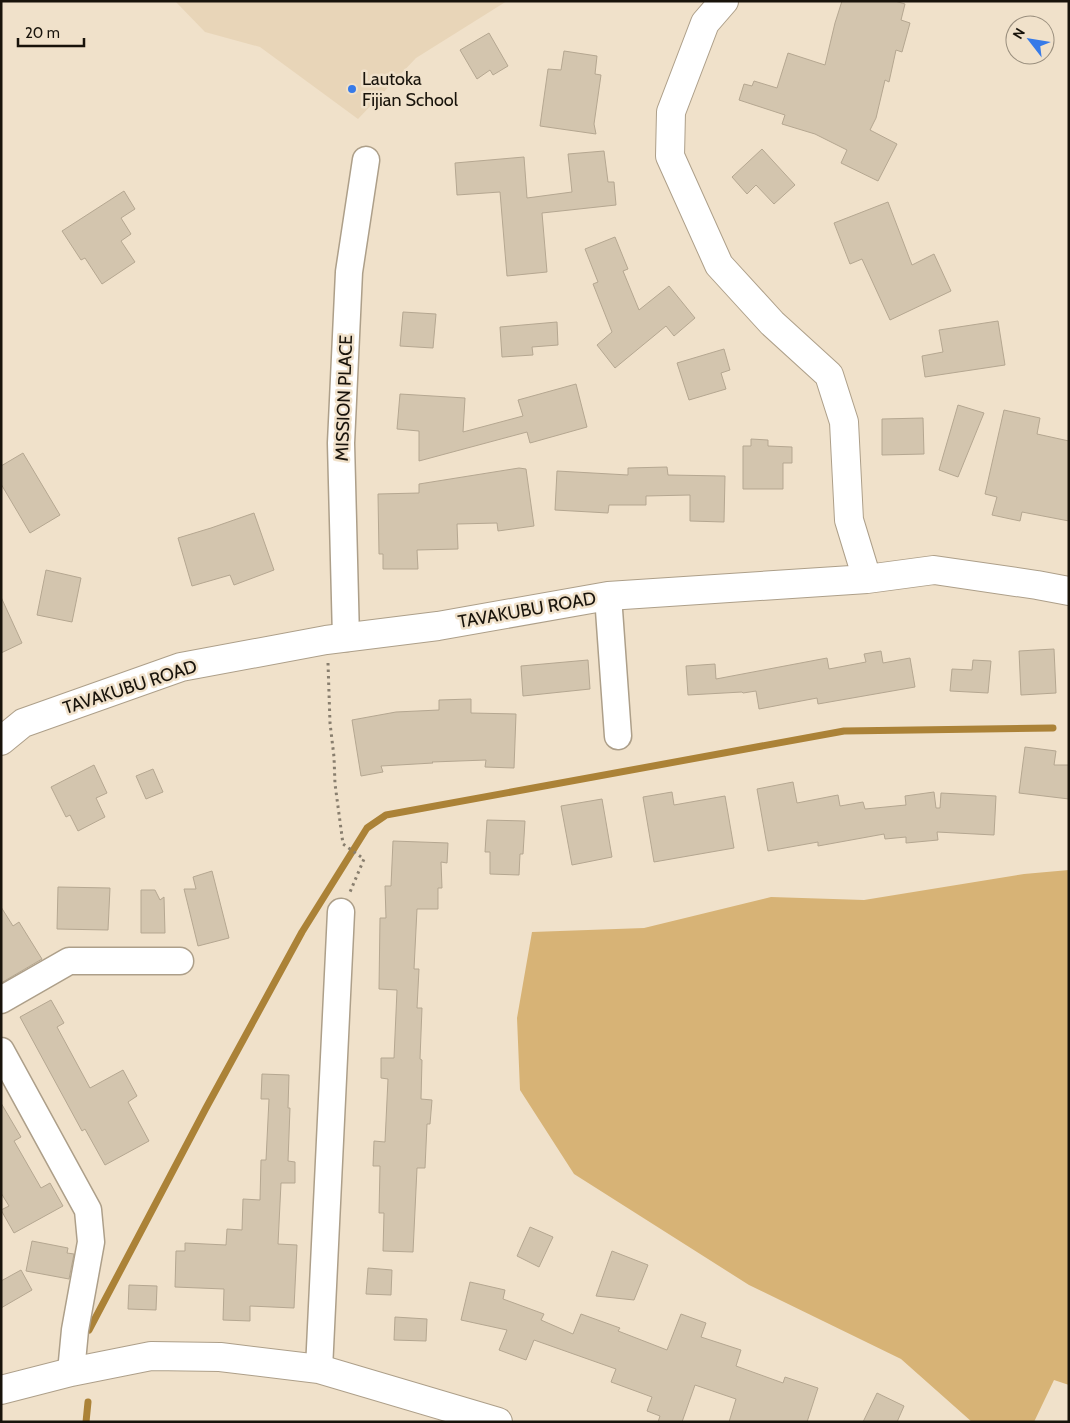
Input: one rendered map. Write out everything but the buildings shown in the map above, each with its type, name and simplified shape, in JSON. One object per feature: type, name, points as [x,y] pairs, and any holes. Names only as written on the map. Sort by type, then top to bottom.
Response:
[{"type":"main road","points":[[724,1],[705,23],[671,112],[670,156],[719,265],[772,323],[829,375],[844,422],[849,520],[867,579]]},
{"type":"main road","name":"TAVAKUBU ROAD","points":[[1,741],[23,723],[181,666],[336,639],[438,626],[608,596],[867,579],[934,570],[1069,591]]},
{"type":"main road","points":[[1,1390],[71,1372],[151,1356],[220,1357],[319,1369],[498,1422]]},
{"type":"street","name":"MISSION PLACE","points":[[336,639],[341,443],[350,272],[366,160]]},
{"type":"street","points":[[608,596],[618,736]]},
{"type":"street","points":[[319,1369],[341,912]]},
{"type":"street","points":[[1,1000],[69,961],[180,962]]},
{"type":"street","points":[[1,1051],[88,1210],[91,1242],[75,1330],[71,1372]]},
{"type":"path","points":[[336,639],[330,723],[335,784],[343,844],[364,858],[341,912]]},
{"type":"shaded area","name":"Lautoka Fijian School","points":[[175,1],[507,1],[416,58],[358,119],[260,47],[205,32]]},
{"type":"shaded area","points":[[1069,870],[1069,1385],[1054,1380],[1034,1422],[972,1422],[901,1359],[749,1285],[574,1174],[520,1090],[517,1018],[532,932],[644,928],[771,897],[864,900],[1024,874]]},
{"type":"waterway","points":[[89,1330],[206,1108],[302,932],[367,828],[386,815],[844,731],[1053,728]]},
{"type":"waterway","points":[[86,1422],[88,1402]]},
{"type":"place","name":"Lautoka Fijian School","points":[[352,89]]}]
